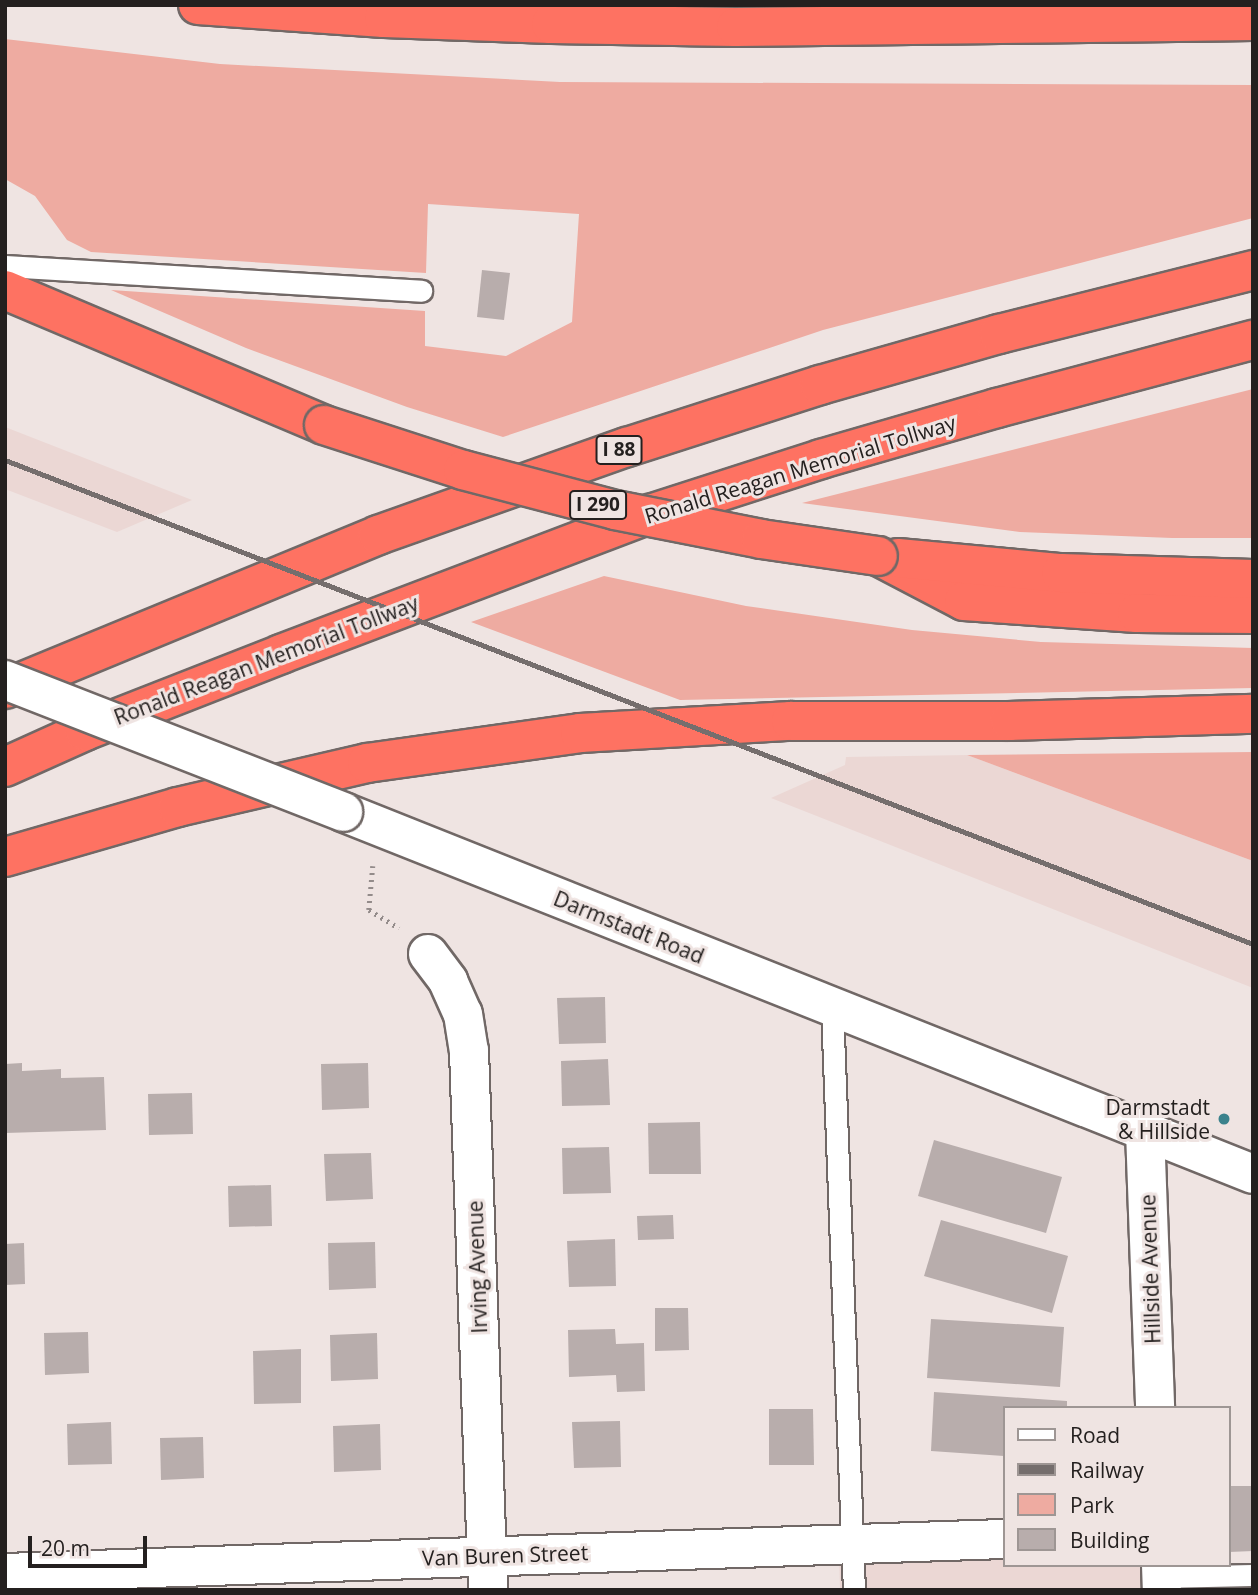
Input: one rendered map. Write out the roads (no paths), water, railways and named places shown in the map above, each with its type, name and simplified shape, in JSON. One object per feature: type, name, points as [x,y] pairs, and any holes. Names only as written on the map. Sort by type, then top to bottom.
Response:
[{"type":"highway","points":[[198,5],[384,19],[736,27],[1253,21]]},
{"type":"highway","name":"I 88","points":[[5,689],[378,535],[627,447],[820,385],[999,334],[1253,270]]},
{"type":"highway","name":"I 290","points":[[5,290],[324,425],[463,470],[615,510],[761,539],[878,556],[1060,573],[1253,579]]},
{"type":"highway","name":"Ronald Reagan Memorial Tollway","points":[[5,767],[85,731],[650,514],[922,430],[1253,340]]},
{"type":"highway","points":[[878,556],[964,601],[1137,613],[1253,614]]},
{"type":"highway","points":[[5,857],[178,807],[368,763],[580,733],[791,722],[1010,721],[1253,714]]},
{"type":"street","name":"Darmstadt Road","points":[[5,680],[1253,1174]]},
{"type":"street","name":"Irving Avenue","points":[[428,954],[448,981],[463,1014],[469,1051],[488,1572]]},
{"type":"street","name":"Hillside Avenue","points":[[1145,1131],[1155,1406]]},
{"type":"street","name":"Van Buren Street","points":[[5,1573],[488,1572],[853,1543],[1002,1539]]},
{"type":"lane","points":[[5,266],[421,291]]},
{"type":"lane","points":[[832,1008],[854,1590]]},
{"type":"lane","points":[[1161,1577],[1253,1575]]},
{"type":"railway","points":[[5,460],[1253,944]]},
{"type":"place","name":"Darmstadt & Hillside","points":[[1224,1119]]}]
